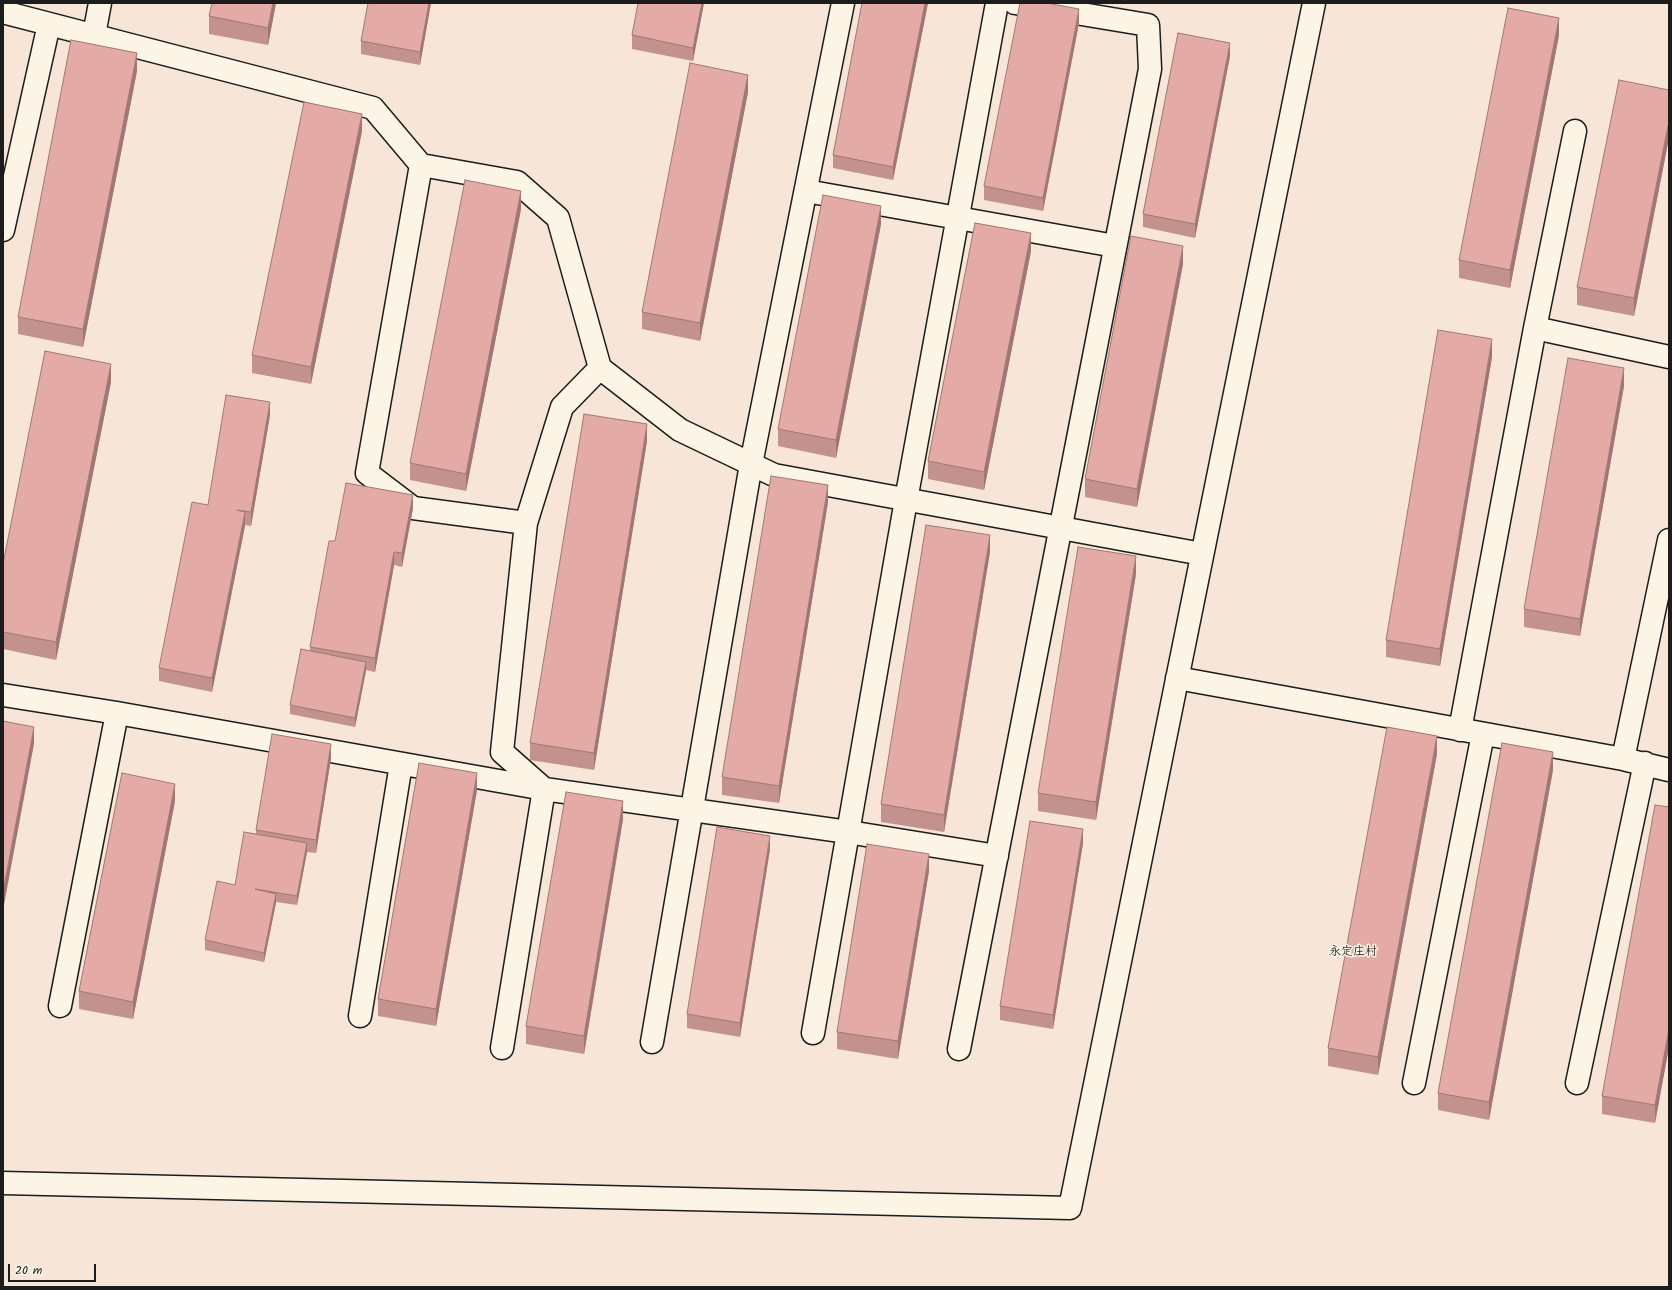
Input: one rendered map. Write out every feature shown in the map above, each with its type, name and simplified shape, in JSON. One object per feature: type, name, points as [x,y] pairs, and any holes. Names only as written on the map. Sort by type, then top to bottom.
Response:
[{"type":"street","points":[[94,35],[100,3]]},
{"type":"street","points":[[652,1042],[751,464],[843,3]]},
{"type":"street","points":[[813,1033],[906,500],[997,3]]},
{"type":"street","points":[[959,1049],[1150,70],[1148,25],[1015,3]]},
{"type":"street","points":[[3,1183],[1070,1208],[1314,3]]},
{"type":"street","points":[[3,12],[373,108],[421,165],[517,182],[558,218],[600,368],[680,430],[774,475],[1202,554]]},
{"type":"street","points":[[3,230],[49,24]]},
{"type":"street","points":[[1460,730],[1575,131]]},
{"type":"street","points":[[421,165],[367,473],[413,508],[526,523]]},
{"type":"street","points":[[806,191],[1115,246]]},
{"type":"street","points":[[1536,328],[1669,357]]},
{"type":"street","points":[[544,789],[502,752],[526,523],[562,407],[600,368]]},
{"type":"street","points":[[1623,759],[1669,540]]},
{"type":"street","points":[[1177,678],[1645,763],[1669,770]]},
{"type":"street","points":[[3,695],[117,713],[544,789],[848,832],[997,856]]},
{"type":"street","points":[[60,1006],[117,713]]},
{"type":"street","points":[[1414,1083],[1483,734]]},
{"type":"street","points":[[1577,1083],[1645,763]]},
{"type":"street","points":[[360,1016],[402,764]]},
{"type":"street","points":[[502,1048],[544,789]]},
{"type":"building","points":[[212,3],[273,3],[268,28],[209,16]]},
{"type":"building","points":[[368,3],[429,3],[420,52],[361,41]]},
{"type":"building","points":[[638,3],[702,3],[693,48],[632,35]]},
{"type":"building","points":[[862,3],[925,3],[893,167],[833,155]]},
{"type":"building","points":[[1020,3],[1047,3],[1079,9],[1043,198],[984,186]]},
{"type":"building","points":[[1508,8],[1559,18],[1510,270],[1459,260]]},
{"type":"building","points":[[1178,33],[1230,43],[1195,224],[1143,214]]},
{"type":"building","points":[[71,40],[137,53],[83,329],[18,317]]},
{"type":"building","points":[[690,63],[748,75],[700,323],[642,312]]},
{"type":"building","points":[[1619,80],[1669,90],[1669,121],[1634,298],[1577,287]]},
{"type":"building","points":[[304,102],[362,114],[311,367],[252,355]]},
{"type":"building","points":[[465,180],[521,191],[466,474],[410,463]]},
{"type":"building","points":[[823,195],[881,206],[836,440],[778,429]]},
{"type":"building","points":[[975,223],[1031,233],[984,472],[928,461]]},
{"type":"building","points":[[1131,236],[1183,246],[1137,489],[1085,479]]},
{"type":"building","points":[[1438,330],[1492,339],[1440,649],[1386,640]]},
{"type":"building","points":[[45,351],[111,364],[56,642],[3,632],[3,564]]},
{"type":"building","points":[[1568,358],[1624,368],[1580,619],[1524,609]]},
{"type":"building","points":[[226,395],[270,402],[251,512],[237,510],[245,512],[212,678],[159,668],[192,502],[208,505]]},
{"type":"building","points":[[584,414],[647,424],[594,753],[530,743]]},
{"type":"building","points":[[771,476],[828,485],[779,786],[722,777]]},
{"type":"building","points":[[346,483],[413,495],[402,553],[394,552],[375,658],[310,647],[329,541],[335,541]]},
{"type":"building","points":[[926,525],[990,535],[944,815],[881,804]]},
{"type":"building","points":[[1078,547],[1136,556],[1096,802],[1038,793]]},
{"type":"building","points":[[301,649],[366,662],[355,718],[290,705]]},
{"type":"building","points":[[3,721],[34,727],[3,892]]},
{"type":"building","points":[[1387,727],[1437,736],[1378,1057],[1328,1048]]},
{"type":"building","points":[[272,734],[331,744],[316,840],[256,830]]},
{"type":"building","points":[[1502,743],[1553,752],[1489,1102],[1438,1093]]},
{"type":"building","points":[[419,763],[477,773],[436,1009],[378,999]]},
{"type":"building","points":[[122,773],[175,784],[133,1002],[79,991]]},
{"type":"building","points":[[566,792],[623,801],[584,1036],[526,1026]]},
{"type":"building","points":[[1655,805],[1669,807],[1669,1029],[1655,1105],[1602,1096]]},
{"type":"building","points":[[1030,821],[1083,829],[1053,1015],[1000,1006]]},
{"type":"building","points":[[717,827],[770,836],[740,1023],[687,1014]]},
{"type":"building","points":[[244,832],[307,843],[297,896],[255,889],[276,894],[264,953],[205,940],[217,881],[235,885]]},
{"type":"building","points":[[867,844],[929,854],[898,1041],[837,1032]]},
{"type":"district","name":"永定庄村","points":[[1353,953]]}]
